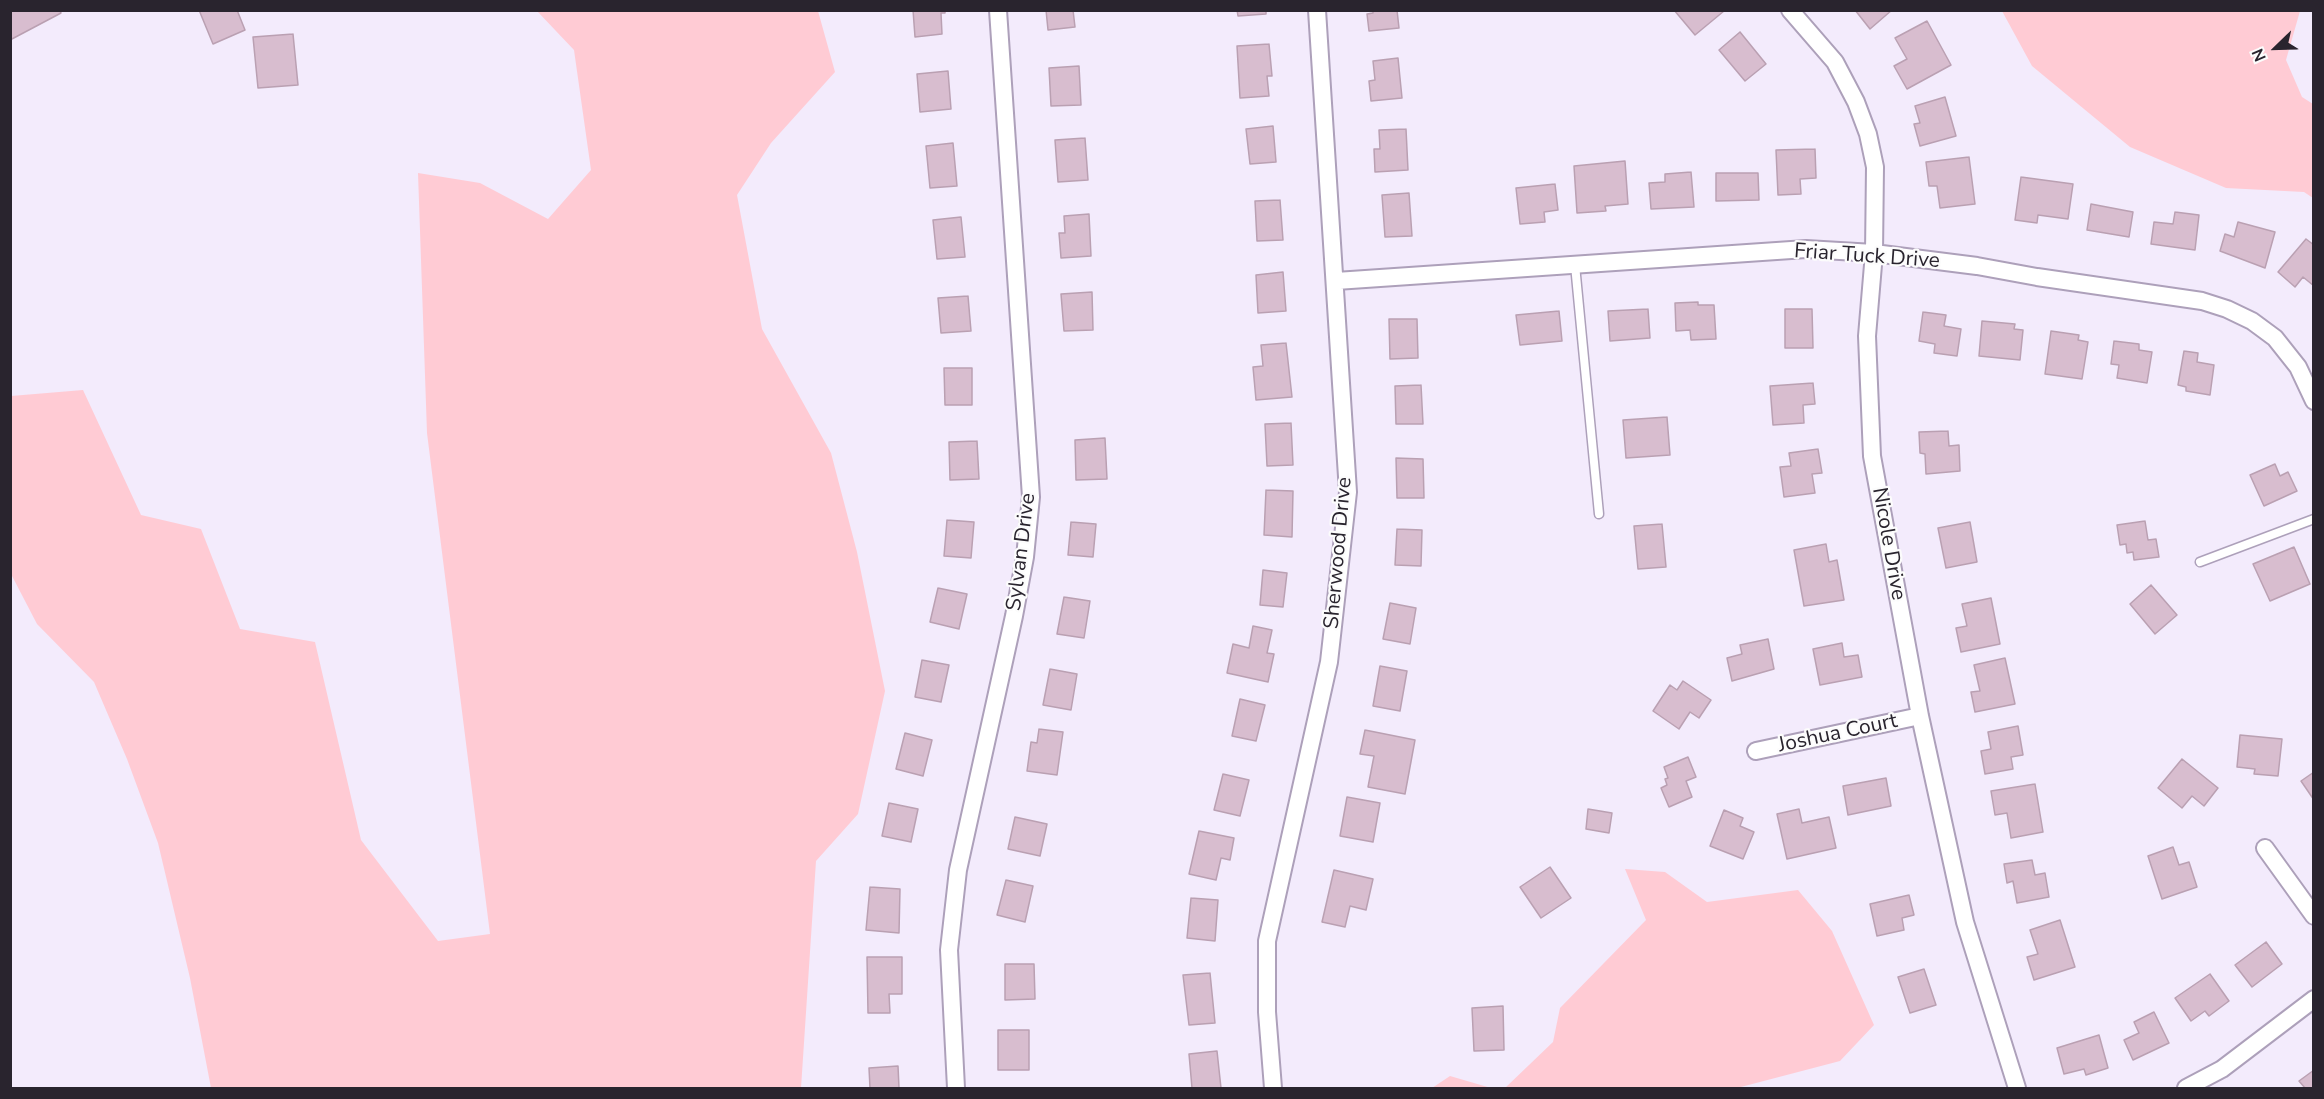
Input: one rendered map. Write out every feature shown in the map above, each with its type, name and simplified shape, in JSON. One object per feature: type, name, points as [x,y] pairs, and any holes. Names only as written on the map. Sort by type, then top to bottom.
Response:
[{"type":"street","name":"Sylvan Drive","points":[[956,1089],[949,950],[958,870],[1014,616],[1025,557],[1032,497],[998,10]]},
{"type":"street","name":"Sherwood Drive","points":[[1273,1089],[1267,1012],[1267,941],[1277,885],[1329,662],[1348,492],[1317,10]]},
{"type":"street","name":"Nicole Drive","points":[[1790,10],[1835,62],[1856,102],[1868,134],[1875,167],[1874,253],[1867,336],[1872,456],[1920,716],[1965,922],[2017,1089]]},
{"type":"street","name":"Friar Tuck Drive","points":[[1336,281],[1806,249],[1874,253],[1977,266],[2202,301],[2227,309],[2252,321],[2275,338],[2298,367],[2313,401]]},
{"type":"street","name":"Joshua Court","points":[[1756,751],[1920,716]]},
{"type":"street","points":[[2265,848],[2313,916]]},
{"type":"street","points":[[2186,1089],[2249,1050],[2313,999]]},
{"type":"lane","points":[[1575,265],[1599,514]]},
{"type":"lane","points":[[2200,562],[2313,519]]},
{"type":"shaded area","points":[[537,11],[818,11],[835,72],[771,143],[737,195],[762,329],[831,453],[857,552],[885,691],[858,814],[816,861],[801,1088],[211,1088],[190,978],[158,843],[127,759],[94,682],[37,624],[11,574],[11,396],[83,390],[141,515],[201,529],[240,629],[315,642],[361,840],[438,941],[490,934],[427,433],[418,173],[480,183],[548,219],[591,170],[574,50]]},
{"type":"shaded area","points":[[2002,11],[2300,11],[2286,60],[2302,97],[2313,104],[2313,198],[2304,192],[2226,188],[2130,147],[2032,66]]},
{"type":"shaded area","points":[[1625,869],[1665,872],[1707,902],[1798,890],[1832,931],[1874,1025],[1840,1061],[1737,1088],[1505,1088],[1553,1042],[1560,1008],[1646,920]]},
{"type":"shaded area","points":[[1450,1076],[1491,1088],[1432,1088]]},
{"type":"building","points":[[10,10],[59,10],[61,13],[10,40]]},
{"type":"building","points":[[199,10],[237,10],[245,30],[213,44]]},
{"type":"building","points":[[913,10],[945,10],[945,13],[941,13],[942,34],[915,37]]},
{"type":"building","points":[[1046,10],[1073,10],[1075,27],[1048,30]]},
{"type":"building","points":[[1237,10],[1266,10],[1266,14],[1238,16]]},
{"type":"building","points":[[1373,10],[1397,10],[1399,28],[1369,31],[1367,14],[1373,13]]},
{"type":"building","points":[[1674,10],[1723,10],[1724,11],[1695,35]]},
{"type":"building","points":[[1855,10],[1892,10],[1870,29]]},
{"type":"building","points":[[1927,21],[1951,65],[1907,89],[1894,66],[1907,59],[1895,38]]},
{"type":"building","points":[[1740,32],[1766,64],[1745,81],[1719,50]]},
{"type":"building","points":[[293,34],[298,85],[258,88],[253,37]]},
{"type":"building","points":[[1269,44],[1272,76],[1267,76],[1269,96],[1240,98],[1237,46]]},
{"type":"building","points":[[1398,58],[1402,98],[1371,101],[1369,81],[1375,80],[1373,61]]},
{"type":"building","points":[[1079,66],[1081,105],[1051,106],[1049,68]]},
{"type":"building","points":[[948,71],[951,109],[920,112],[917,74]]},
{"type":"building","points":[[1945,97],[1956,136],[1920,146],[1914,124],[1920,123],[1915,106]]},
{"type":"building","points":[[1273,126],[1276,162],[1250,164],[1246,129]]},
{"type":"building","points":[[1406,129],[1408,170],[1375,172],[1374,149],[1380,149],[1379,130]]},
{"type":"building","points":[[1085,138],[1088,180],[1058,182],[1055,140]]},
{"type":"building","points":[[953,143],[957,186],[930,188],[926,146]]},
{"type":"building","points":[[1815,149],[1816,178],[1800,179],[1801,194],[1778,195],[1776,150]]},
{"type":"building","points":[[1969,157],[1975,204],[1940,208],[1937,186],[1929,186],[1926,162]]},
{"type":"building","points":[[1625,161],[1628,204],[1605,206],[1606,211],[1577,213],[1574,166]]},
{"type":"building","points":[[1691,172],[1694,207],[1651,209],[1649,183],[1665,182],[1665,174]]},
{"type":"building","points":[[1716,173],[1758,173],[1759,200],[1716,201]]},
{"type":"building","points":[[2021,177],[2073,184],[2068,219],[2038,215],[2037,223],[2015,220]]},
{"type":"building","points":[[1555,184],[1558,210],[1544,212],[1545,222],[1520,224],[1516,188]]},
{"type":"building","points":[[1409,193],[1412,236],[1385,237],[1382,195]]},
{"type":"building","points":[[1280,200],[1283,240],[1257,241],[1255,201]]},
{"type":"building","points":[[2091,204],[2133,212],[2129,237],[2087,230]]},
{"type":"building","points":[[2175,212],[2199,215],[2195,250],[2151,244],[2154,222],[2173,224]]},
{"type":"building","points":[[1089,214],[1091,256],[1061,258],[1059,233],[1065,233],[1064,216]]},
{"type":"building","points":[[961,217],[965,257],[937,259],[933,220]]},
{"type":"building","points":[[2238,222],[2275,232],[2265,268],[2220,251],[2225,234],[2234,237]]},
{"type":"building","points":[[2306,239],[2314,245],[2314,286],[2303,277],[2295,287],[2278,272]]},
{"type":"building","points":[[1283,272],[1286,311],[1258,313],[1256,275]]},
{"type":"building","points":[[1092,292],[1093,330],[1064,331],[1061,294]]},
{"type":"building","points":[[968,296],[971,331],[941,333],[938,298]]},
{"type":"building","points":[[1698,302],[1698,305],[1714,305],[1716,339],[1691,340],[1690,330],[1676,331],[1675,303]]},
{"type":"building","points":[[1648,309],[1650,338],[1610,341],[1608,311]]},
{"type":"building","points":[[1785,309],[1812,309],[1813,348],[1785,348]]},
{"type":"building","points":[[1559,311],[1562,341],[1520,345],[1516,315]]},
{"type":"building","points":[[1923,312],[1946,315],[1944,326],[1961,329],[1957,356],[1934,353],[1935,344],[1919,341]]},
{"type":"building","points":[[1389,319],[1417,319],[1418,358],[1390,359]]},
{"type":"building","points":[[1982,321],[2015,324],[2014,329],[2023,330],[2020,360],[1979,356]]},
{"type":"building","points":[[2051,331],[2079,335],[2078,340],[2088,342],[2082,379],[2045,374]]},
{"type":"building","points":[[2114,341],[2139,344],[2139,350],[2152,352],[2147,383],[2117,378],[2119,365],[2111,364]]},
{"type":"building","points":[[1286,343],[1292,397],[1256,400],[1253,367],[1263,366],[1261,345]]},
{"type":"building","points":[[2184,351],[2198,353],[2197,362],[2214,365],[2210,395],[2186,391],[2186,387],[2178,385]]},
{"type":"building","points":[[944,368],[972,368],[972,405],[945,405]]},
{"type":"building","points":[[1813,383],[1815,404],[1803,405],[1804,423],[1773,425],[1770,386]]},
{"type":"building","points":[[1421,385],[1423,424],[1396,424],[1395,386]]},
{"type":"building","points":[[1667,417],[1670,455],[1626,458],[1623,420]]},
{"type":"building","points":[[1291,423],[1293,465],[1267,466],[1265,424]]},
{"type":"building","points":[[1948,431],[1949,446],[1959,445],[1960,471],[1926,474],[1925,454],[1920,453],[1919,432]]},
{"type":"building","points":[[1105,438],[1107,479],[1076,480],[1075,440]]},
{"type":"building","points":[[977,441],[979,479],[950,480],[949,442]]},
{"type":"building","points":[[1818,449],[1822,473],[1812,474],[1815,493],[1784,497],[1780,467],[1791,466],[1789,453]]},
{"type":"building","points":[[1396,458],[1423,459],[1424,498],[1397,498]]},
{"type":"building","points":[[2275,464],[2280,476],[2288,472],[2297,491],[2264,506],[2250,475]]},
{"type":"building","points":[[1266,490],[1293,491],[1292,537],[1264,535]]},
{"type":"building","points":[[947,520],[974,522],[971,558],[944,556]]},
{"type":"building","points":[[2145,521],[2148,540],[2156,539],[2159,557],[2134,560],[2133,552],[2127,553],[2126,544],[2120,545],[2117,525]]},
{"type":"building","points":[[1071,522],[1096,524],[1093,557],[1068,555]]},
{"type":"building","points":[[1970,522],[1977,562],[1946,568],[1938,528]]},
{"type":"building","points":[[1662,524],[1666,567],[1638,569],[1634,526]]},
{"type":"building","points":[[1397,529],[1422,530],[1421,566],[1395,565]]},
{"type":"building","points":[[1826,544],[1829,562],[1837,560],[1844,600],[1804,606],[1794,550]]},
{"type":"building","points":[[2294,547],[2310,584],[2270,601],[2253,564]]},
{"type":"building","points":[[1263,570],[1287,573],[1283,607],[1260,605]]},
{"type":"building","points":[[2151,585],[2177,615],[2155,634],[2130,604]]},
{"type":"building","points":[[938,588],[967,594],[959,629],[930,622]]},
{"type":"building","points":[[1064,597],[1090,601],[1084,638],[1057,634]]},
{"type":"building","points":[[1991,598],[2000,644],[1961,652],[1956,628],[1967,626],[1962,604]]},
{"type":"building","points":[[1390,603],[1416,608],[1410,644],[1383,639]]},
{"type":"building","points":[[1253,626],[1272,630],[1267,653],[1274,654],[1268,682],[1227,673],[1233,644],[1249,648]]},
{"type":"building","points":[[1768,639],[1774,669],[1732,681],[1727,658],[1742,654],[1740,645]]},
{"type":"building","points":[[1842,643],[1844,657],[1858,655],[1862,677],[1820,685],[1813,649]]},
{"type":"building","points":[[2005,658],[2015,704],[1975,712],[1971,692],[1980,691],[1974,665]]},
{"type":"building","points":[[922,660],[949,665],[941,702],[915,697]]},
{"type":"building","points":[[1380,666],[1407,671],[1400,711],[1373,706]]},
{"type":"building","points":[[1050,669],[1077,674],[1071,710],[1043,705]]},
{"type":"building","points":[[1683,681],[1711,700],[1699,718],[1690,712],[1679,729],[1653,711],[1670,685],[1677,690]]},
{"type":"building","points":[[1240,699],[1265,705],[1256,741],[1232,736]]},
{"type":"building","points":[[2018,726],[2023,755],[2011,757],[2013,769],[1985,774],[1981,751],[1991,749],[1988,732]]},
{"type":"building","points":[[1039,729],[1063,732],[1057,775],[1027,771],[1031,742],[1037,743]]},
{"type":"building","points":[[1365,730],[1415,740],[1405,794],[1368,787],[1374,756],[1360,754]]},
{"type":"building","points":[[905,733],[932,740],[923,776],[896,769]]},
{"type":"building","points":[[2240,735],[2282,739],[2278,776],[2254,774],[2255,769],[2237,767]]},
{"type":"building","points":[[1688,757],[1696,777],[1686,781],[1692,797],[1669,807],[1661,788],[1667,785],[1665,779],[1668,778],[1664,767]]},
{"type":"building","points":[[2182,759],[2218,788],[2204,806],[2192,796],[2182,808],[2158,788]]},
{"type":"building","points":[[2314,772],[2314,800],[2301,781]]},
{"type":"building","points":[[1223,774],[1249,780],[1240,816],[1214,810]]},
{"type":"building","points":[[1886,778],[1891,806],[1848,815],[1843,786]]},
{"type":"building","points":[[2035,784],[2043,832],[2011,838],[2007,813],[1995,815],[1991,791]]},
{"type":"building","points":[[1347,797],[1380,803],[1373,842],[1340,836]]},
{"type":"building","points":[[889,803],[918,809],[911,842],[882,836]]},
{"type":"building","points":[[1588,809],[1612,813],[1609,833],[1586,829]]},
{"type":"building","points":[[1799,809],[1802,823],[1829,817],[1836,848],[1787,859],[1777,814]]},
{"type":"building","points":[[1724,810],[1743,818],[1740,826],[1754,832],[1743,859],[1710,846]]},
{"type":"building","points":[[1015,817],[1047,824],[1040,856],[1008,849]]},
{"type":"building","points":[[1199,831],[1234,838],[1230,860],[1221,858],[1216,880],[1189,874]]},
{"type":"building","points":[[2173,847],[2179,865],[2189,862],[2197,887],[2162,899],[2148,856]]},
{"type":"building","points":[[2032,860],[2035,875],[2045,873],[2049,897],[2017,903],[2013,881],[2007,883],[2004,864]]},
{"type":"building","points":[[1550,867],[1571,898],[1541,918],[1520,887]]},
{"type":"building","points":[[1334,870],[1373,879],[1366,910],[1350,906],[1345,927],[1322,922]]},
{"type":"building","points":[[1006,880],[1033,886],[1025,922],[997,915]]},
{"type":"building","points":[[870,887],[900,889],[899,933],[866,930]]},
{"type":"building","points":[[1909,895],[1914,915],[1902,918],[1904,930],[1877,936],[1870,904]]},
{"type":"building","points":[[1191,898],[1218,900],[1215,941],[1187,938]]},
{"type":"building","points":[[2060,920],[2075,967],[2034,980],[2027,957],[2038,954],[2030,930]]},
{"type":"building","points":[[2266,942],[2282,964],[2252,987],[2235,965]]},
{"type":"building","points":[[867,957],[902,957],[902,994],[889,994],[890,1013],[868,1013]]},
{"type":"building","points":[[1005,964],[1034,964],[1035,999],[1005,1000]]},
{"type":"building","points":[[1924,969],[1936,1005],[1910,1013],[1898,977]]},
{"type":"building","points":[[1210,973],[1215,1023],[1189,1025],[1183,975]]},
{"type":"building","points":[[2210,974],[2229,1001],[2209,1016],[2205,1011],[2191,1021],[2175,998]]},
{"type":"building","points":[[1503,1006],[1504,1050],[1474,1051],[1472,1008]]},
{"type":"building","points":[[2154,1012],[2169,1043],[2133,1060],[2124,1040],[2139,1033],[2134,1022]]},
{"type":"building","points":[[998,1030],[1029,1030],[1029,1070],[998,1070]]},
{"type":"building","points":[[2099,1035],[2108,1068],[2086,1075],[2084,1069],[2064,1074],[2057,1048]]},
{"type":"building","points":[[1217,1051],[1221,1088],[1192,1088],[1189,1054]]},
{"type":"building","points":[[898,1066],[899,1088],[870,1088],[869,1068]]},
{"type":"building","points":[[2314,1070],[2314,1088],[2305,1088],[2299,1081]]}]
